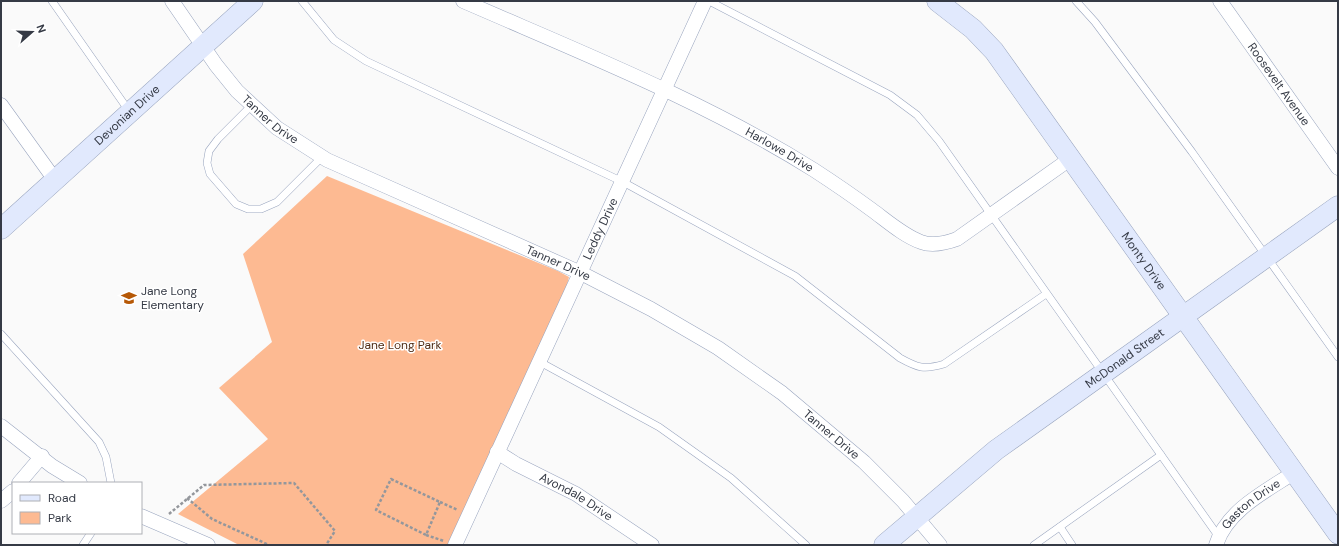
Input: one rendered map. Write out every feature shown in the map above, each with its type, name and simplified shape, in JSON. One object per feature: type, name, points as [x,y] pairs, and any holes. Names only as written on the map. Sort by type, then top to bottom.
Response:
[{"type":"street","name":"Tanner Drive","points":[[172,1],[230,82],[252,105],[290,137],[322,157],[581,273],[669,319],[718,348],[798,405],[864,462],[903,501],[940,545]]},
{"type":"street","name":"Devonian Drive","points":[[1,229],[253,1]]},
{"type":"street","name":"Harlowe Drive","points":[[463,1],[665,90],[742,128],[814,170],[915,240],[927,244],[948,243],[957,239],[1070,159]]},
{"type":"street","name":"Leddy Drive","points":[[452,544],[540,362],[706,1]]},
{"type":"street","name":"Monty Drive","points":[[937,1],[973,29],[994,51],[1338,534]]},
{"type":"street","name":"Roosevelt Avenue","points":[[1220,1],[1338,168]]},
{"type":"street","points":[[1,105],[55,180]]},
{"type":"street","name":"McDonald Street","points":[[884,545],[990,454],[1338,206]]},
{"type":"street","points":[[1,426],[24,445],[42,456],[52,466],[78,482]]},
{"type":"street","name":"Avondale Drive","points":[[497,452],[516,464],[576,494],[652,545]]},
{"type":"street","points":[[21,482],[42,456]]},
{"type":"street","name":"Gaston Drive","points":[[1217,541],[1231,519],[1238,512],[1258,495],[1295,472]]},
{"type":"street","points":[[1,501],[12,492]]},
{"type":"street","points":[[142,516],[158,523],[186,541],[208,545]]},
{"type":"lane","points":[[52,1],[130,112]]},
{"type":"lane","points":[[302,1],[334,40],[366,61],[623,182],[794,276],[900,358],[916,367],[929,369],[944,364],[1046,294]]},
{"type":"lane","points":[[709,1],[890,95],[917,115],[939,141],[990,216],[1161,455],[1217,541]]},
{"type":"lane","points":[[1076,1],[1095,22],[1267,257],[1338,358]]},
{"type":"lane","points":[[252,105],[218,139],[209,151],[207,163],[210,174],[236,204],[248,209],[261,209],[277,202],[322,157]]},
{"type":"lane","points":[[1,334],[99,442],[106,457],[111,482]]},
{"type":"lane","points":[[540,362],[659,427],[731,478],[806,545]]},
{"type":"lane","points":[[1034,545],[1161,455]]},
{"type":"lane","points":[[1060,527],[1072,545]]},
{"type":"lane","points":[[83,545],[90,534]]},
{"type":"path","points":[[452,544],[426,535],[376,510],[391,479],[459,510]]},
{"type":"path","points":[[158,523],[204,485],[294,483],[334,531],[326,545]]},
{"type":"path","points":[[187,498],[212,519],[269,545]]},
{"type":"path","points":[[426,535],[440,502]]},
{"type":"green space","name":"Jane Long Park","points":[[327,176],[558,271],[569,277],[566,289],[449,545],[239,545],[178,514],[268,439],[219,388],[272,342],[243,254]]},
{"type":"place","name":"Jane Long Elementary","points":[[129,298]]}]
